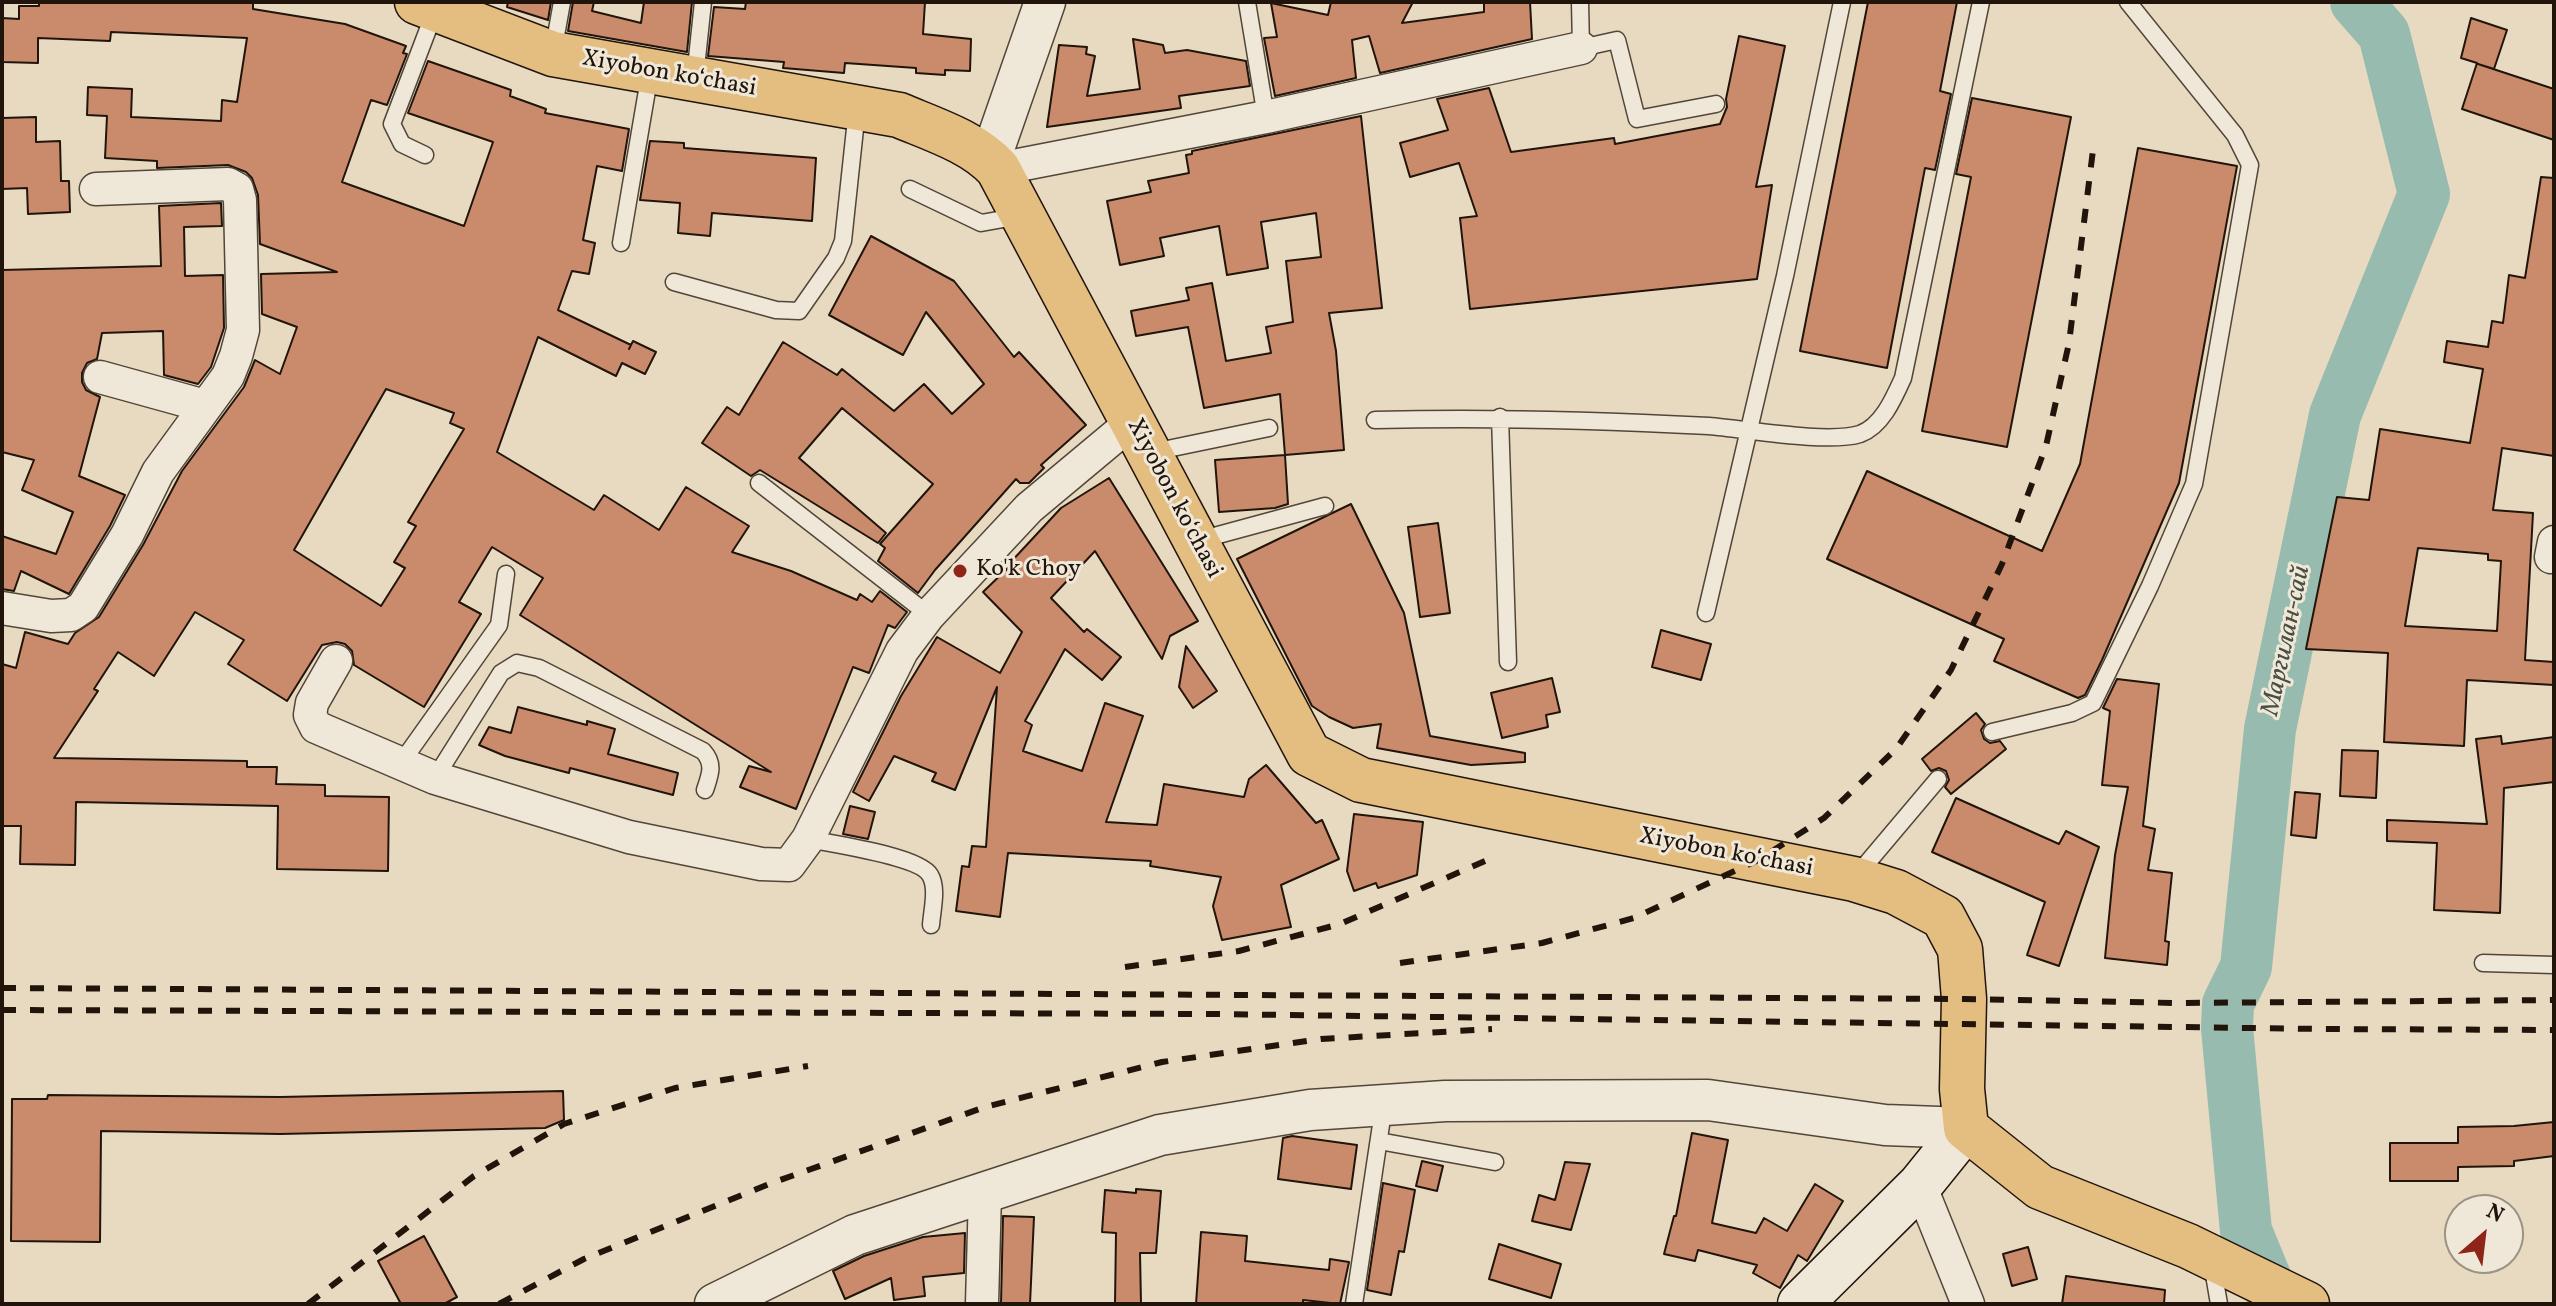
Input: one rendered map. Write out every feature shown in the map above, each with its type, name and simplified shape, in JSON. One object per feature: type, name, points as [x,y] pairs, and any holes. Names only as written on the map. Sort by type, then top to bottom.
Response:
[{"type":"main road","name":"Xiyobon koʻchasi","points":[[426,6],[553,54],[899,115],[945,134],[994,165],[1309,754],[1361,780],[1854,879],[1896,892],[1943,917],[1960,949],[1964,999],[1962,1089],[1966,1128]]},
{"type":"main road","points":[[1800,1304],[1920,1185],[1966,1128],[2040,1187],[2200,1252],[2307,1304]]},
{"type":"street","points":[[1045,2],[994,165],[1266,117],[1581,48]]},
{"type":"street","points":[[2,608],[51,616],[71,615],[83,607],[127,535],[158,472],[228,376],[243,330],[240,200],[237,189],[228,184],[96,189]]},
{"type":"street","points":[[100,377],[205,406]]},
{"type":"street","points":[[336,661],[312,703],[310,715],[316,727],[435,778],[629,837],[761,864],[789,865],[808,839],[902,651],[929,615],[1029,508],[1139,438]]},
{"type":"street","points":[[715,1304],[855,1235],[1160,1135],[1310,1110],[1382,1123],[1445,1101],[1708,1100],[1885,1125],[1966,1128]]},
{"type":"street","points":[[1920,1185],[1968,1304]]},
{"type":"street","points":[[982,1304],[985,1193]]},
{"type":"lane","points":[[553,54],[562,2]]},
{"type":"lane","points":[[695,79],[703,2]]},
{"type":"lane","points":[[1247,2],[1266,117]]},
{"type":"lane","points":[[1580,2],[1581,48],[1617,40],[1637,119],[1716,104]]},
{"type":"lane","points":[[1706,613],[1785,276],[1842,2]]},
{"type":"lane","points":[[1375,420],[1500,417],[1748,429],[1821,437],[1861,434],[1889,410],[1903,378],[1981,2]]},
{"type":"lane","points":[[1992,732],[2072,713],[2093,703],[2150,586],[2194,484],[2250,165],[2235,135],[2128,2]]},
{"type":"lane","points":[[425,155],[402,144],[392,124],[426,6]]},
{"type":"lane","points":[[621,243],[650,71]]},
{"type":"lane","points":[[674,282],[776,310],[799,311],[836,258],[843,241],[857,108]]},
{"type":"lane","points":[[910,189],[981,223],[1022,215]]},
{"type":"lane","points":[[1500,417],[1508,662]]},
{"type":"lane","points":[[1139,438],[1269,428]]},
{"type":"lane","points":[[759,483],[929,615]]},
{"type":"lane","points":[[1195,541],[1325,506]]},
{"type":"lane","points":[[401,763],[499,625],[506,574]]},
{"type":"lane","points":[[435,778],[501,673],[517,663],[539,668],[703,751],[710,758],[711,771],[705,790]]},
{"type":"lane","points":[[1854,879],[1938,779]]},
{"type":"lane","points":[[808,839],[914,862],[929,874],[934,895],[931,925]]},
{"type":"lane","points":[[2483,963],[2554,965]]},
{"type":"lane","points":[[1354,1304],[1382,1123],[1495,1162]]},
{"type":"lane","points":[[2200,1252],[2219,1304]]},
{"type":"building","points":[[39,2],[253,3],[253,9],[345,24],[406,46],[403,53],[407,54],[387,105],[371,100],[342,182],[464,226],[493,142],[408,113],[428,61],[511,90],[510,96],[546,109],[545,113],[629,129],[622,171],[597,166],[583,240],[595,243],[589,274],[572,271],[558,310],[631,345],[633,341],[656,352],[645,374],[622,363],[616,376],[538,337],[497,452],[594,510],[604,495],[659,530],[686,487],[749,526],[732,552],[791,571],[857,600],[860,594],[872,602],[880,591],[907,612],[895,628],[888,625],[869,673],[853,667],[796,809],[740,787],[749,766],[771,772],[520,615],[543,578],[492,547],[459,602],[481,614],[424,707],[354,665],[352,651],[345,644],[337,642],[322,645],[287,701],[228,664],[244,640],[195,612],[154,676],[118,652],[94,689],[98,691],[54,758],[247,761],[247,767],[277,767],[276,784],[325,785],[325,796],[389,797],[388,871],[277,869],[278,806],[76,802],[75,865],[20,864],[21,826],[2,826],[2,664],[16,668],[25,632],[68,644],[75,633],[99,617],[143,545],[182,471],[244,387],[255,360],[280,374],[297,327],[262,314],[261,274],[337,272],[260,244],[258,195],[252,178],[246,172],[228,165],[157,168],[157,161],[105,158],[107,116],[87,115],[88,87],[132,89],[131,117],[221,121],[222,100],[237,102],[247,38],[111,32],[110,41],[38,38],[38,63],[2,62],[2,18],[19,19],[19,6],[39,6]],"holes":[[[386,389],[454,413],[450,423],[464,429],[408,522],[416,526],[394,562],[405,568],[381,606],[294,550]]]},
{"type":"building","points":[[508,2],[551,2],[548,20],[507,7]]},
{"type":"building","points":[[573,2],[594,2],[592,11],[641,23],[644,2],[692,2],[687,52],[568,31]]},
{"type":"building","points":[[746,2],[925,2],[923,34],[971,39],[970,71],[945,70],[945,75],[916,73],[916,68],[845,63],[844,73],[783,68],[784,62],[708,56],[714,7],[745,9]]},
{"type":"building","points":[[1331,2],[1413,2],[1402,23],[1484,12],[1484,2],[1530,2],[1532,39],[1380,73],[1369,36],[1352,40],[1356,78],[1275,96],[1264,38],[1277,37],[1271,3],[1328,15]]},
{"type":"building","points":[[1868,2],[1957,2],[1940,91],[1951,94],[1935,170],[1925,168],[1887,368],[1800,351]]},
{"type":"building","points":[[2471,18],[2507,30],[2494,69],[2478,64],[2554,89],[2554,140],[2462,109],[2477,63],[2461,58]]},
{"type":"building","points":[[1739,36],[1785,46],[1756,187],[1772,185],[1757,279],[1470,309],[1460,218],[1477,216],[1459,163],[1410,177],[1400,143],[1448,130],[1437,99],[1489,88],[1511,152],[1614,138],[1615,144],[1720,124],[1727,107]]},
{"type":"building","points":[[1133,39],[1163,45],[1165,53],[1187,50],[1246,61],[1250,86],[1179,96],[1181,108],[1047,127],[1059,45],[1087,47],[1086,54],[1095,56],[1087,96],[1140,89]]},
{"type":"building","points":[[1972,98],[2071,117],[2007,447],[1922,431],[1971,177],[1956,174]]},
{"type":"building","points":[[1361,116],[1382,308],[1329,313],[1336,351],[1344,450],[1285,455],[1280,394],[1204,408],[1188,327],[1136,336],[1131,311],[1189,300],[1186,288],[1212,283],[1226,361],[1271,353],[1266,327],[1293,322],[1286,261],[1321,257],[1316,213],[1261,222],[1268,268],[1227,275],[1219,226],[1160,238],[1164,256],[1120,265],[1107,201],[1151,192],[1148,181],[1189,173],[1186,155],[1192,154],[1192,151]]},
{"type":"building","points":[[36,117],[36,142],[60,141],[61,181],[69,181],[70,212],[28,214],[27,188],[2,189],[2,118]]},
{"type":"building","points":[[650,141],[684,143],[684,148],[816,158],[812,221],[712,213],[710,236],[678,233],[680,203],[640,200]]},
{"type":"building","points":[[2138,148],[2237,166],[2179,483],[2102,660],[2085,695],[2078,698],[1994,661],[2004,639],[1827,559],[1867,471],[2042,551],[2080,464]]},
{"type":"building","points":[[2541,177],[2554,178],[2554,456],[2502,448],[2493,510],[2533,513],[2525,660],[2554,662],[2554,685],[2467,680],[2464,746],[2384,742],[2388,653],[2306,649],[2337,497],[2369,500],[2380,429],[2470,443],[2483,369],[2444,362],[2447,341],[2488,347],[2492,321],[2503,323],[2509,275],[2525,278]],"holes":[[[2418,548],[2488,554],[2488,560],[2501,561],[2497,631],[2405,626]]]},
{"type":"building","points":[[221,203],[222,226],[184,227],[185,276],[223,275],[224,328],[211,367],[198,384],[164,375],[163,331],[102,333],[97,359],[87,363],[82,373],[86,390],[100,397],[79,476],[125,495],[69,594],[21,571],[14,591],[2,589],[2,536],[56,554],[73,512],[22,490],[34,460],[2,452],[2,270],[161,266],[159,206]]},
{"type":"building","points":[[871,236],[954,281],[1014,357],[1019,352],[1086,425],[1041,465],[1044,468],[1029,483],[1020,483],[1016,479],[918,593],[878,561],[885,548],[880,544],[933,484],[842,408],[799,458],[886,533],[878,543],[760,470],[751,476],[702,443],[727,407],[739,415],[783,342],[837,375],[842,369],[894,411],[924,384],[952,414],[984,384],[926,312],[903,355],[829,315]]},
{"type":"building","points":[[1285,455],[1288,504],[1275,508],[1219,512],[1215,460]]},
{"type":"building","points":[[1109,478],[1198,621],[1170,636],[1162,659],[1095,551],[1051,598],[1084,632],[1087,629],[1121,657],[1102,680],[1065,649],[1025,721],[1032,725],[1023,751],[1082,771],[1105,703],[1143,716],[1106,822],[1157,825],[1164,784],[1244,797],[1249,779],[1266,765],[1316,823],[1322,820],[1339,859],[1281,885],[1291,927],[1222,940],[1213,906],[1221,877],[1150,866],[1151,861],[1008,853],[1000,917],[956,911],[962,866],[969,867],[972,846],[986,847],[997,687],[955,790],[932,781],[936,773],[894,756],[869,801],[853,792],[901,696],[937,637],[1000,673],[1022,632],[983,592],[1061,508]]},
{"type":"building","points":[[1351,504],[1404,613],[1430,736],[1525,753],[1525,762],[1471,765],[1377,748],[1381,724],[1353,728],[1312,706],[1237,559]]},
{"type":"building","points":[[1438,523],[1450,613],[1420,617],[1408,527]]},
{"type":"building","points":[[1661,630],[1711,644],[1701,680],[1652,667]]},
{"type":"building","points":[[1186,646],[1217,691],[1193,708],[1179,687]]},
{"type":"building","points":[[1552,678],[1560,712],[1546,715],[1548,727],[1502,738],[1491,693]]},
{"type":"building","points":[[2117,679],[2159,684],[2143,826],[2155,829],[2148,870],[2172,873],[2165,941],[2169,942],[2167,965],[2105,958],[2115,855],[2128,787],[2102,785],[2110,711],[2103,708]]},
{"type":"building","points":[[518,707],[615,729],[608,754],[678,773],[673,795],[570,768],[569,773],[505,756],[479,745],[489,727],[511,733]]},
{"type":"building","points":[[1976,713],[1985,724],[1981,730],[1984,739],[1990,743],[2000,741],[2006,749],[1951,794],[1945,787],[1949,780],[1946,771],[1939,768],[1931,771],[1922,759]]},
{"type":"building","points":[[2501,736],[2502,744],[2554,737],[2554,782],[2504,788],[2500,913],[2434,910],[2437,843],[2387,841],[2387,820],[2487,824],[2476,739]]},
{"type":"building","points":[[2342,750],[2378,751],[2376,798],[2340,796]]},
{"type":"building","points":[[2295,792],[2320,794],[2316,838],[2291,835]]},
{"type":"building","points":[[1956,798],[2059,844],[2066,831],[2099,847],[2059,966],[2027,955],[2045,902],[1932,852]]},
{"type":"building","points":[[850,806],[875,812],[868,839],[843,834]]},
{"type":"building","points":[[1354,814],[1423,822],[1417,875],[1378,888],[1376,883],[1354,891],[1347,871]]},
{"type":"building","points":[[563,1091],[564,1120],[545,1128],[280,1134],[101,1131],[100,1242],[11,1241],[12,1099],[47,1099],[48,1095],[280,1097]]},
{"type":"building","points":[[2554,1122],[2554,1156],[2514,1161],[2514,1166],[2458,1167],[2458,1181],[2390,1181],[2390,1143],[2458,1143],[2458,1127]]},
{"type":"building","points":[[1692,1133],[1728,1140],[1712,1223],[1756,1233],[1764,1218],[1787,1231],[1815,1184],[1843,1201],[1807,1261],[1798,1255],[1780,1288],[1753,1273],[1757,1265],[1698,1250],[1695,1261],[1664,1254],[1676,1216]]},
{"type":"building","points":[[1292,1136],[1357,1145],[1351,1189],[1278,1179],[1283,1138]]},
{"type":"building","points":[[1422,1161],[1443,1166],[1437,1191],[1416,1186]]},
{"type":"building","points":[[1565,1162],[1590,1164],[1571,1230],[1532,1221],[1539,1195],[1555,1200]]},
{"type":"building","points":[[1383,1183],[1415,1190],[1404,1252],[1399,1251],[1391,1295],[1367,1290]]},
{"type":"building","points":[[1136,1189],[1161,1191],[1156,1253],[1140,1253],[1141,1304],[1115,1304],[1116,1233],[1102,1232],[1105,1190],[1136,1193]]},
{"type":"building","points":[[1003,1216],[1034,1217],[1030,1304],[1001,1304]]},
{"type":"building","points":[[1201,1232],[1247,1236],[1245,1261],[1329,1270],[1330,1259],[1349,1262],[1340,1304],[1303,1300],[1303,1304],[1196,1304]]},
{"type":"building","points":[[965,1233],[964,1273],[923,1277],[925,1296],[894,1300],[891,1278],[845,1299],[833,1271],[864,1256],[923,1237]]},
{"type":"building","points":[[424,1236],[457,1297],[444,1304],[401,1304],[378,1261]]},
{"type":"building","points":[[1499,1244],[1561,1264],[1551,1298],[1489,1279]]},
{"type":"building","points":[[2028,1247],[2037,1279],[2012,1286],[2003,1254]]},
{"type":"building","points":[[2066,1276],[2165,1290],[2164,1304],[2062,1304]]},
{"type":"waterway","name":"Маргилан-сай","points":[[2276,1304],[2246,1231],[2227,1028],[2228,1004],[2246,967],[2270,729],[2335,415],[2424,194],[2384,34],[2356,2]]},
{"type":"railway","points":[[1400,963],[1542,943],[1634,918],[1758,860],[1824,818],[1896,749],[1951,670],[2002,564],[2046,446],[2069,343],[2093,150]]},
{"type":"railway","points":[[1125,967],[1239,951],[1340,924],[1485,861]]},
{"type":"railway","points":[[2,988],[1964,999],[2178,1003],[2554,1000]]},
{"type":"railway","points":[[2,1010],[1213,1014],[2554,1030]]},
{"type":"railway","points":[[499,1304],[584,1259],[769,1184],[985,1107],[1162,1062],[1321,1039],[1492,1029]]},
{"type":"railway","points":[[308,1304],[474,1176],[564,1124],[675,1088],[808,1066]]},
{"type":"place","name":"Ko'k Choy","points":[[960,571]]}]
